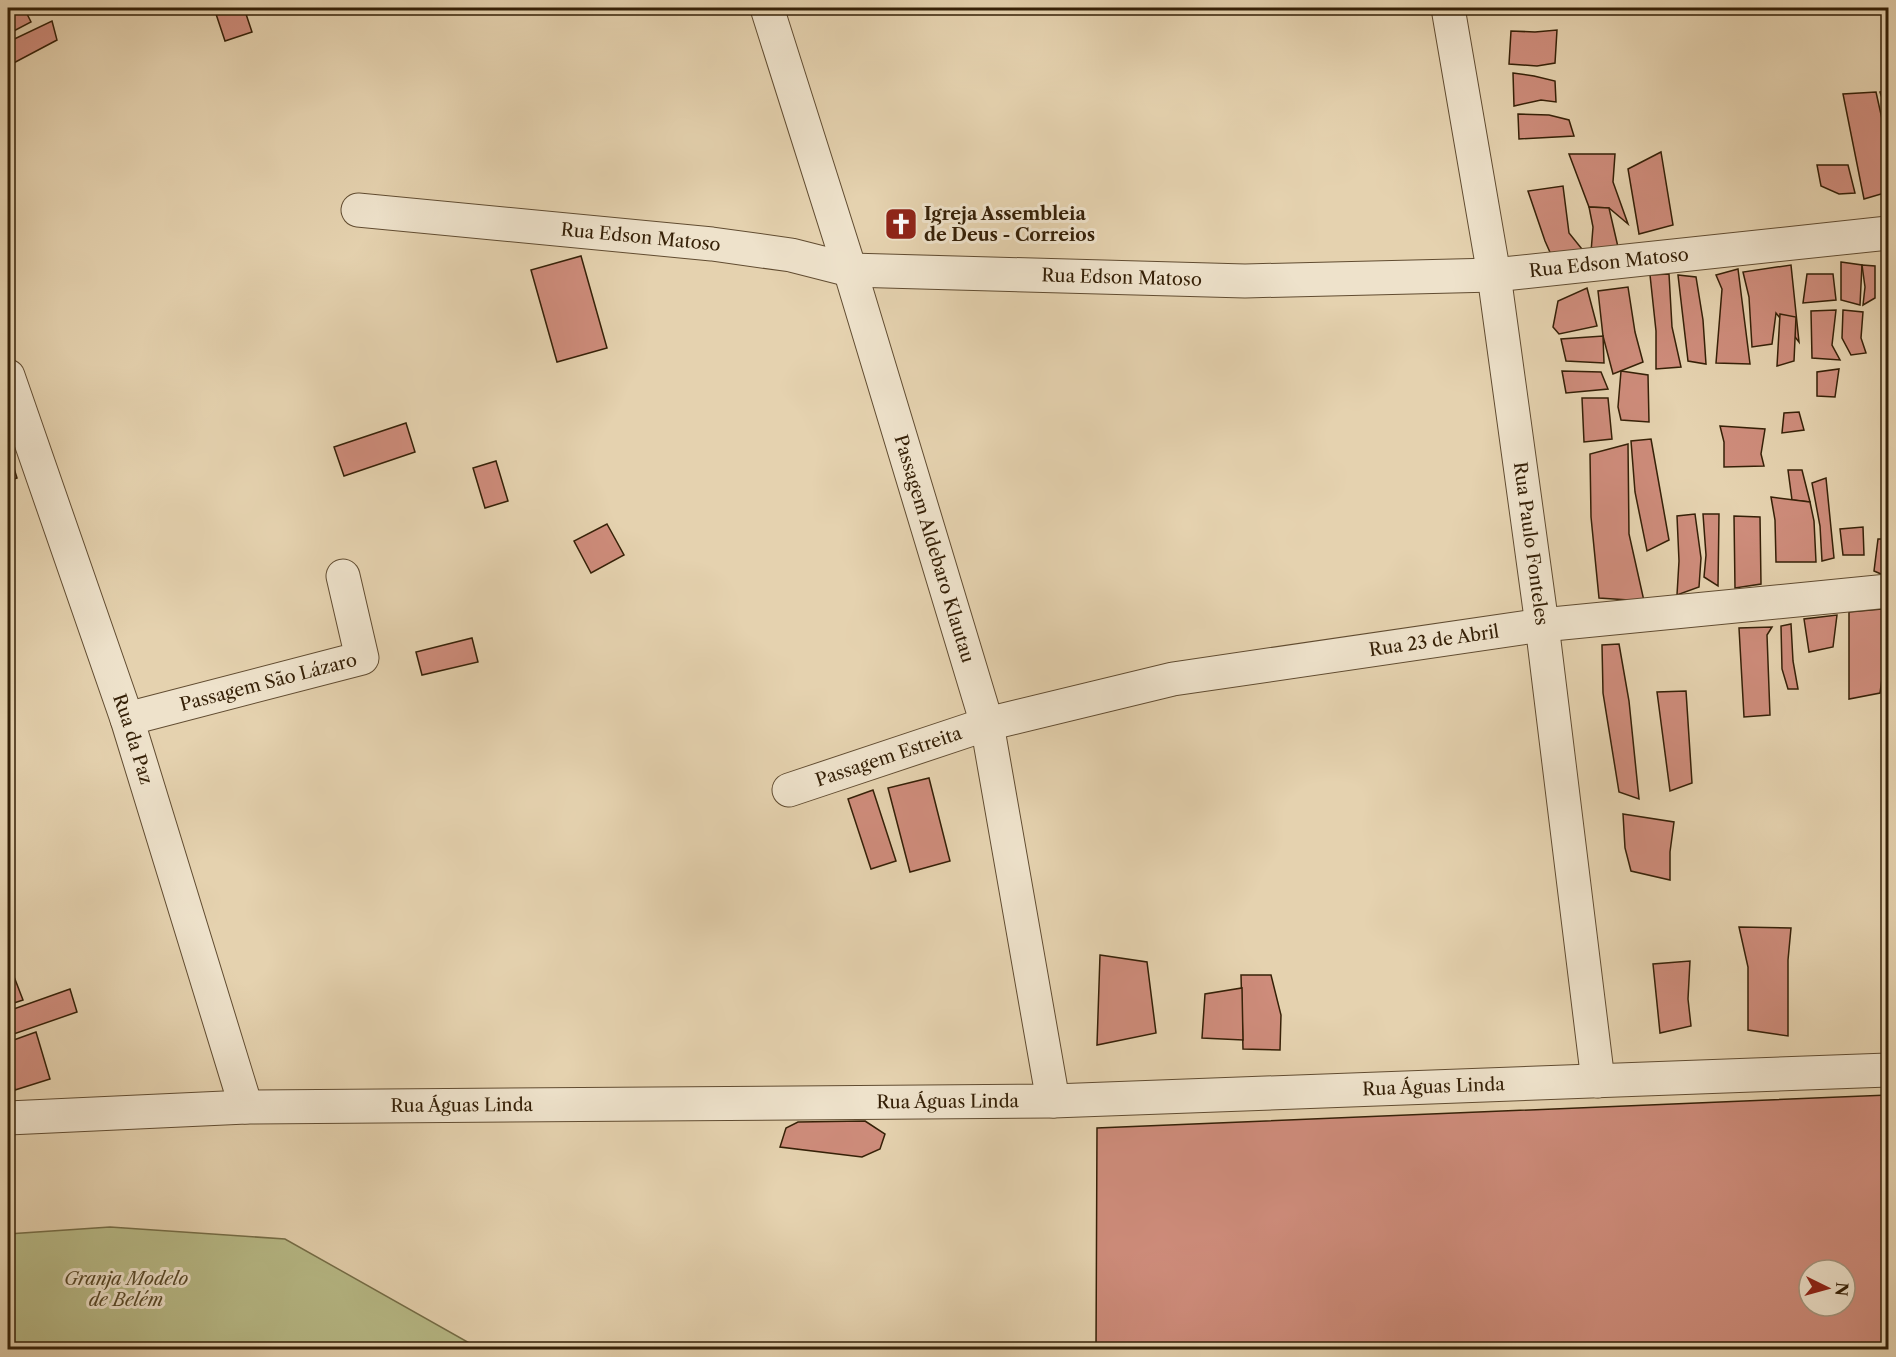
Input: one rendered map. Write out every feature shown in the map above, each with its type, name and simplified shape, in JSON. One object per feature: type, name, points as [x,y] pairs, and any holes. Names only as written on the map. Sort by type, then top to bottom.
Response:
[{"type":"street","name":"Passagem Aldebaro Klautau","points":[[767,8],[850,270],[987,724],[1053,1101]]},
{"type":"street","name":"Rua Paulo Fonteles","points":[[1448,8],[1494,275],[1542,625],[1598,1081]]},
{"type":"street","name":"Rua Edson Matoso","points":[[358,210],[712,244],[791,255],[850,270],[1245,281],[1494,275],[1888,233]]},
{"type":"street","name":"Rua da Paz","points":[[8,375],[127,719],[246,1107]]},
{"type":"street","name":"Passagem São Lázaro","points":[[127,719],[362,658],[343,576]]},
{"type":"street","name":"Rua 23 de Abril","points":[[987,724],[1173,680],[1542,625],[1888,591]]},
{"type":"street","name":"Passagem Estreita","points":[[789,790],[987,724]]},
{"type":"street","name":"Rua Águas Linda","points":[[8,1118],[246,1107],[1053,1101],[1888,1070]]},
{"type":"green space","name":"Granja Modelo de Belém","points":[[110,1227],[285,1239],[480,1349],[8,1349],[8,1234]]},
{"type":"building","points":[[8,8],[24,8],[31,22],[8,34]]},
{"type":"building","points":[[214,8],[244,8],[252,32],[225,41]]},
{"type":"building","points":[[52,21],[57,40],[8,66],[8,42]]},
{"type":"building","points":[[1557,30],[1555,63],[1537,66],[1509,64],[1511,31]]},
{"type":"building","points":[[1513,73],[1555,81],[1556,102],[1541,100],[1514,106]]},
{"type":"building","points":[[1888,90],[1888,116],[1880,92]]},
{"type":"building","points":[[1876,92],[1888,146],[1888,192],[1864,199],[1843,94]]},
{"type":"building","points":[[1518,114],[1549,115],[1569,120],[1574,136],[1519,139]]},
{"type":"building","points":[[1661,152],[1673,225],[1639,234],[1628,169]]},
{"type":"building","points":[[1569,154],[1615,154],[1613,182],[1628,224],[1609,208],[1589,207]]},
{"type":"building","points":[[1817,165],[1848,165],[1855,193],[1839,194],[1821,186]]},
{"type":"building","points":[[1563,186],[1569,233],[1590,259],[1553,259],[1545,241],[1528,191]]},
{"type":"building","points":[[1589,207],[1609,208],[1618,247],[1591,252],[1593,227]]},
{"type":"building","points":[[581,256],[607,348],[557,362],[531,270]]},
{"type":"building","points":[[1888,256],[1888,294],[1883,257]]},
{"type":"building","points":[[1841,262],[1862,265],[1860,305],[1841,300]]},
{"type":"building","points":[[1791,265],[1799,342],[1776,313],[1772,344],[1752,347],[1749,297],[1743,272]]},
{"type":"building","points":[[1862,265],[1875,266],[1875,298],[1863,305],[1865,287]]},
{"type":"building","points":[[1738,269],[1750,364],[1716,363],[1722,289],[1716,275]]},
{"type":"building","points":[[1669,274],[1672,327],[1681,367],[1656,369],[1656,331],[1650,275]]},
{"type":"building","points":[[1807,274],[1833,274],[1836,300],[1803,303]]},
{"type":"building","points":[[1678,275],[1696,277],[1703,320],[1706,364],[1688,361]]},
{"type":"building","points":[[1628,287],[1635,332],[1643,362],[1613,374],[1603,336],[1598,291]]},
{"type":"building","points":[[1587,288],[1597,326],[1559,334],[1553,327],[1558,301]]},
{"type":"building","points":[[1836,310],[1832,345],[1840,360],[1812,358],[1811,311]]},
{"type":"building","points":[[1843,310],[1863,312],[1861,338],[1866,353],[1851,355],[1842,338]]},
{"type":"building","points":[[1780,314],[1796,317],[1794,361],[1777,366]]},
{"type":"building","points":[[1603,336],[1604,363],[1566,361],[1561,339]]},
{"type":"building","points":[[1839,369],[1835,397],[1817,396],[1817,372]]},
{"type":"building","points":[[1562,371],[1601,372],[1608,389],[1566,393]]},
{"type":"building","points":[[1621,371],[1648,375],[1649,422],[1621,420],[1618,407]]},
{"type":"building","points":[[1582,398],[1608,398],[1612,439],[1584,442]]},
{"type":"building","points":[[1799,412],[1804,430],[1782,433],[1784,413]]},
{"type":"building","points":[[406,423],[415,452],[344,476],[334,447]]},
{"type":"building","points":[[1720,426],[1765,429],[1761,454],[1764,466],[1724,467],[1724,442]]},
{"type":"building","points":[[1651,439],[1669,540],[1647,551],[1635,492],[1631,441]]},
{"type":"building","points":[[1628,444],[1629,534],[1644,601],[1599,598],[1591,517],[1590,454]]},
{"type":"building","points":[[8,449],[17,478],[8,481]]},
{"type":"building","points":[[496,461],[508,501],[485,508],[473,468]]},
{"type":"building","points":[[1788,470],[1802,470],[1810,502],[1792,500]]},
{"type":"building","points":[[1826,478],[1834,558],[1822,561],[1820,526],[1812,483]]},
{"type":"building","points":[[1771,497],[1810,502],[1814,521],[1816,562],[1776,562],[1775,520]]},
{"type":"building","points":[[1695,514],[1701,558],[1699,587],[1677,595],[1679,561],[1677,516]]},
{"type":"building","points":[[1703,514],[1719,514],[1718,586],[1704,577],[1706,555]]},
{"type":"building","points":[[1734,516],[1760,517],[1761,584],[1735,588]]},
{"type":"building","points":[[607,524],[624,555],[591,573],[574,541]]},
{"type":"building","points":[[1863,527],[1864,555],[1843,555],[1840,529]]},
{"type":"building","points":[[1878,539],[1888,539],[1888,577],[1874,571]]},
{"type":"building","points":[[1882,609],[1884,664],[1880,693],[1849,699],[1849,612]]},
{"type":"building","points":[[1837,615],[1833,647],[1809,652],[1804,619]]},
{"type":"building","points":[[1791,624],[1793,661],[1798,689],[1788,689],[1782,669],[1781,626]]},
{"type":"building","points":[[1772,627],[1767,635],[1770,715],[1744,717],[1739,628]]},
{"type":"building","points":[[472,638],[478,662],[422,675],[416,652]]},
{"type":"building","points":[[1619,644],[1629,701],[1639,799],[1619,792],[1603,693],[1602,645]]},
{"type":"building","points":[[1686,691],[1692,783],[1670,791],[1657,692]]},
{"type":"building","points":[[929,778],[950,861],[910,872],[888,788]]},
{"type":"building","points":[[873,790],[896,861],[871,869],[848,799]]},
{"type":"building","points":[[1623,814],[1674,822],[1670,852],[1670,880],[1631,871],[1625,848]]},
{"type":"building","points":[[1739,927],[1791,928],[1788,960],[1788,1036],[1748,1030],[1748,967]]},
{"type":"building","points":[[1100,955],[1147,962],[1156,1033],[1097,1045]]},
{"type":"building","points":[[1690,961],[1688,999],[1691,1026],[1660,1033],[1653,964]]},
{"type":"building","points":[[13,974],[23,1000],[8,1005],[8,976]]},
{"type":"building","points":[[1241,975],[1271,975],[1281,1015],[1280,1050],[1243,1049]]},
{"type":"building","points":[[1242,988],[1243,1040],[1202,1038],[1205,994]]},
{"type":"building","points":[[70,989],[77,1012],[8,1036],[8,1011]]},
{"type":"building","points":[[36,1032],[50,1079],[15,1090],[8,1064],[8,1042]]},
{"type":"building","points":[[1888,1095],[1888,1350],[1096,1350],[1097,1128]]},
{"type":"building","points":[[865,1121],[885,1134],[880,1149],[862,1157],[780,1147],[786,1128],[798,1122]]},
{"type":"place","name":"Igreja Assembleia de Deus - Correios","points":[[901,224]]}]
